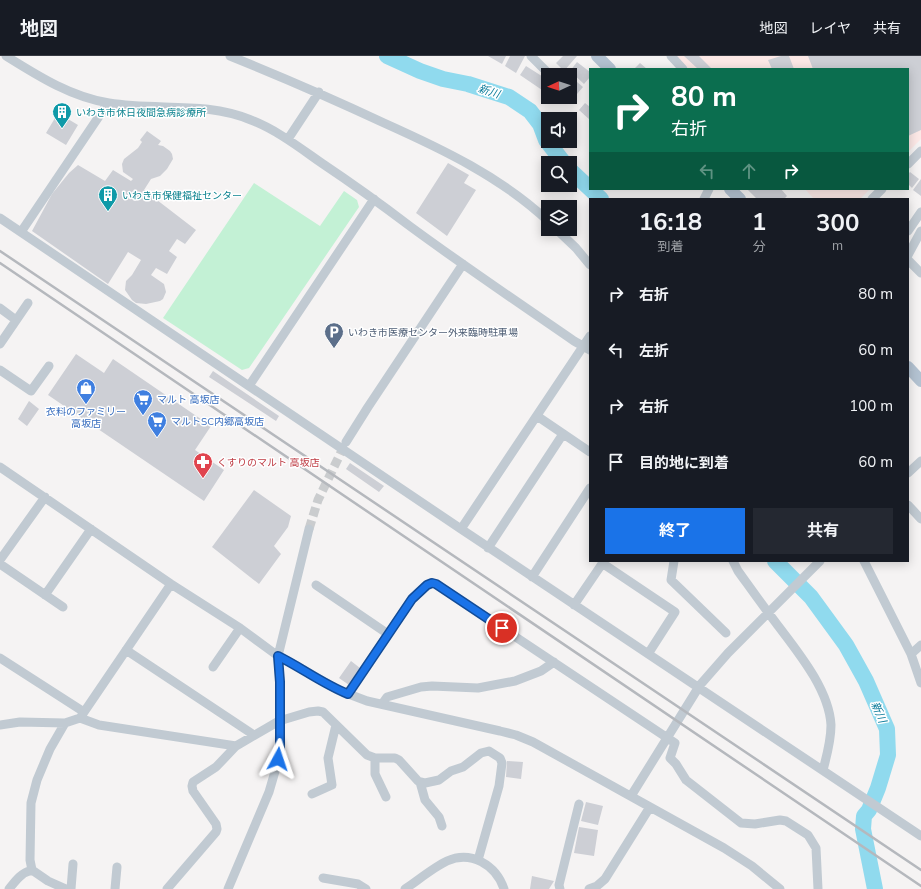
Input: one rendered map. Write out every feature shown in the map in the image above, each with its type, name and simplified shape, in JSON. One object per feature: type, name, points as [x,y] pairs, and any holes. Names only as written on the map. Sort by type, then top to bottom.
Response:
[{"type":"main road","points":[[597,56],[609,68]]},
{"type":"main road","points":[[731,190],[739,198]]},
{"type":"main road","points":[[909,368],[921,381]]},
{"type":"street","points":[[6,56],[63,89],[108,103],[191,107],[215,110],[250,119],[268,127],[288,139],[374,200],[451,257],[586,348],[537,416],[461,529]]},
{"type":"street","points":[[230,56],[319,92],[470,164],[506,188],[541,216]]},
{"type":"street","points":[[531,56],[543,68]]},
{"type":"street","points":[[670,56],[682,68]]},
{"type":"street","points":[[288,139],[319,92]]},
{"type":"street","points":[[21,232],[108,103]]},
{"type":"street","points":[[909,163],[921,151]]},
{"type":"street","points":[[873,198],[881,190]]},
{"type":"street","points":[[249,386],[374,200]]},
{"type":"street","points":[[909,230],[921,212]]},
{"type":"street","points":[[0,218],[488,548],[921,836]]},
{"type":"street","points":[[909,254],[921,231]]},
{"type":"street","points":[[563,236],[576,248],[589,265]]},
{"type":"street","points":[[909,261],[921,273]]},
{"type":"street","points":[[346,442],[368,406],[463,264]]},
{"type":"street","points":[[0,344],[28,303]]},
{"type":"street","points":[[0,308],[16,320]]},
{"type":"street","points":[[0,370],[31,391],[48,366]]},
{"type":"street","points":[[537,416],[589,451]]},
{"type":"street","points":[[488,548],[563,434]]},
{"type":"street","points":[[909,473],[921,461]]},
{"type":"street","points":[[0,467],[171,584],[240,628],[278,656],[338,690],[382,704],[516,735],[533,742],[730,851],[752,866],[780,889]]},
{"type":"street","points":[[0,560],[45,497]]},
{"type":"street","points":[[532,577],[587,500]]},
{"type":"street","points":[[909,506],[921,519]]},
{"type":"street","points":[[45,595],[91,529]]},
{"type":"street","points":[[228,889],[269,792],[276,768],[280,750],[280,682],[278,656],[310,529]]},
{"type":"street","points":[[574,605],[603,562],[675,612],[648,654]]},
{"type":"street","points":[[674,562],[671,580],[726,633]]},
{"type":"street","points":[[734,562],[738,571],[809,667],[820,689],[828,709],[831,724],[830,744],[823,770]]},
{"type":"street","points":[[631,796],[700,685],[728,653],[819,562]]},
{"type":"street","points":[[865,562],[911,654],[921,683]]},
{"type":"street","points":[[0,564],[63,607]]},
{"type":"street","points":[[348,694],[412,599],[427,585],[432,583],[436,584],[675,743],[670,758],[676,764],[686,780],[742,823],[755,824],[780,820],[786,821],[808,835],[816,848],[818,889]]},
{"type":"street","points":[[0,725],[20,722],[64,723],[82,715],[171,584]]},
{"type":"street","points":[[316,584],[388,634]]},
{"type":"street","points":[[213,668],[240,628]]},
{"type":"street","points":[[911,654],[921,645]]},
{"type":"street","points":[[126,650],[254,735]]},
{"type":"street","points":[[0,658],[82,715],[99,725],[236,746]]},
{"type":"street","points":[[382,704],[387,697],[421,687],[478,688],[515,681],[541,671],[554,662]]},
{"type":"street","points":[[167,889],[217,829],[216,824],[193,791],[192,786],[194,782],[216,767],[236,746],[279,721],[308,712],[324,712],[367,755],[375,758],[394,758],[399,760],[420,782],[425,800],[439,818],[442,826]]},
{"type":"street","points":[[64,723],[50,749],[37,780],[31,803],[30,860],[32,870],[48,881],[66,889]]},
{"type":"street","points":[[312,794],[332,785],[328,758],[336,725]]},
{"type":"street","points":[[420,782],[425,783],[439,780],[451,771],[464,767],[485,751],[489,751],[500,758],[502,763],[499,786],[478,860]]},
{"type":"street","points":[[375,758],[375,774],[386,797]]},
{"type":"street","points":[[560,889],[559,885],[578,804]]},
{"type":"street","points":[[594,888],[606,879],[650,807]]},
{"type":"street","points":[[405,889],[447,861],[466,858],[478,860],[496,872],[504,889]]},
{"type":"street","points":[[71,889],[73,864]]},
{"type":"street","points":[[115,889],[117,867]]},
{"type":"street","points":[[9,889],[19,876],[24,872],[32,870]]},
{"type":"street","points":[[324,878],[358,884],[366,889]]},
{"type":"shaded area","points":[[676,56],[921,56],[921,139],[909,151],[909,68],[688,68]]},
{"type":"shaded area","points":[[806,190],[869,190],[861,198],[813,198]]},
{"type":"green space","points":[[254,183],[320,226],[344,191],[357,200],[359,207],[249,368],[242,370],[163,318]]},
{"type":"building","points":[[488,56],[506,56],[502,64]]},
{"type":"building","points":[[510,56],[525,56],[516,73],[505,66]]},
{"type":"building","points":[[563,56],[577,56],[567,68],[561,68],[556,63]]},
{"type":"building","points":[[684,56],[699,56],[711,68],[697,68]]},
{"type":"building","points":[[781,56],[789,56],[794,68],[772,68],[768,60]]},
{"type":"building","points":[[808,56],[921,56],[921,130],[909,136],[909,68],[813,68]]},
{"type":"building","points":[[577,62],[589,71],[589,78],[584,84],[577,78],[577,68],[572,68]]},
{"type":"building","points":[[640,63],[646,68],[635,68]]},
{"type":"building","points":[[526,66],[541,76],[541,89],[520,75]]},
{"type":"building","points":[[577,82],[583,87],[577,94]]},
{"type":"building","points":[[585,103],[589,106],[589,119],[579,110]]},
{"type":"building","name":"いわき市休日夜間急病診療所","points":[[58,113],[78,125],[66,145],[46,133]]},
{"type":"building","name":"いわき市保健福祉センター","points":[[147,131],[161,141],[158,145],[163,146],[170,151],[173,159],[167,169],[160,176],[151,179],[144,190],[196,230],[185,244],[177,239],[169,251],[177,257],[167,274],[156,268],[151,275],[164,284],[166,292],[163,299],[160,301],[146,304],[136,303],[125,290],[126,281],[132,275],[141,260],[128,252],[108,284],[32,231],[52,194],[69,173],[78,165],[105,181],[113,170],[131,181],[133,179],[123,172],[122,164],[124,159],[138,148],[142,142],[140,140]]},
{"type":"building","points":[[448,163],[469,175],[464,183],[476,190],[447,236],[416,213]]},
{"type":"building","points":[[910,172],[919,179],[912,188],[909,185]]},
{"type":"building","points":[[921,179],[921,196],[913,190]]},
{"type":"building","points":[[748,190],[782,190],[787,196],[785,198],[756,198]]},
{"type":"building","name":"マルトSC内郷高坂店","points":[[76,354],[104,373],[113,359],[211,426],[195,450],[224,470],[204,501],[48,395]]},
{"type":"building","points":[[213,371],[279,416],[276,421],[209,377]]},
{"type":"building","points":[[29,401],[39,409],[27,426],[18,419]]},
{"type":"building","points":[[350,463],[384,486],[379,492],[346,469]]},
{"type":"building","points":[[254,490],[291,516],[288,527],[274,546],[281,554],[259,584],[212,547]]},
{"type":"building","points":[[351,661],[360,668],[349,685],[339,678]]},
{"type":"building","points":[[507,761],[523,762],[521,779],[506,777]]},
{"type":"building","points":[[586,802],[603,806],[598,825],[581,821]]},
{"type":"building","points":[[579,827],[598,830],[594,856],[574,853]]},
{"type":"building","points":[[532,876],[554,881],[549,889],[530,889]]},
{"type":"waterway","name":"新川","points":[[387,56],[420,71],[443,79],[468,84],[509,97],[530,111],[540,124],[546,140],[559,156]]},
{"type":"waterway","name":"新川","points":[[577,177],[589,188]]},
{"type":"waterway","name":"新川","points":[[591,190],[600,198]]},
{"type":"waterway","name":"新川","points":[[776,562],[811,597],[846,645],[866,681],[887,729],[888,755],[878,788],[869,810],[864,816],[863,829],[875,889]]},
{"type":"tunnel","points":[[309,529],[318,500],[346,442]]},
{"type":"railway","points":[[0,251],[921,870]]},
{"type":"railway","points":[[0,263],[921,886]]},
{"type":"place","name":"いわき市休日夜間急病診療所","points":[[62,129]]},
{"type":"place","name":"いわき市保健福祉センター","points":[[108,212]]},
{"type":"place","name":"いわき市医療センター外来臨時駐車場","points":[[334,349]]},
{"type":"place","name":"衣料のファミリー 高坂店","points":[[86,405]]},
{"type":"place","name":"マルト 高坂店","points":[[143,416]]},
{"type":"place","name":"マルトSC内郷高坂店","points":[[157,438]]},
{"type":"place","name":"くすりのマルト 高坂店","points":[[203,479]]},
{"type":"route","points":[[278,759],[280,750],[280,682],[278,656],[338,690],[348,694],[412,599],[427,585],[432,583],[436,584],[502,628]]}]
